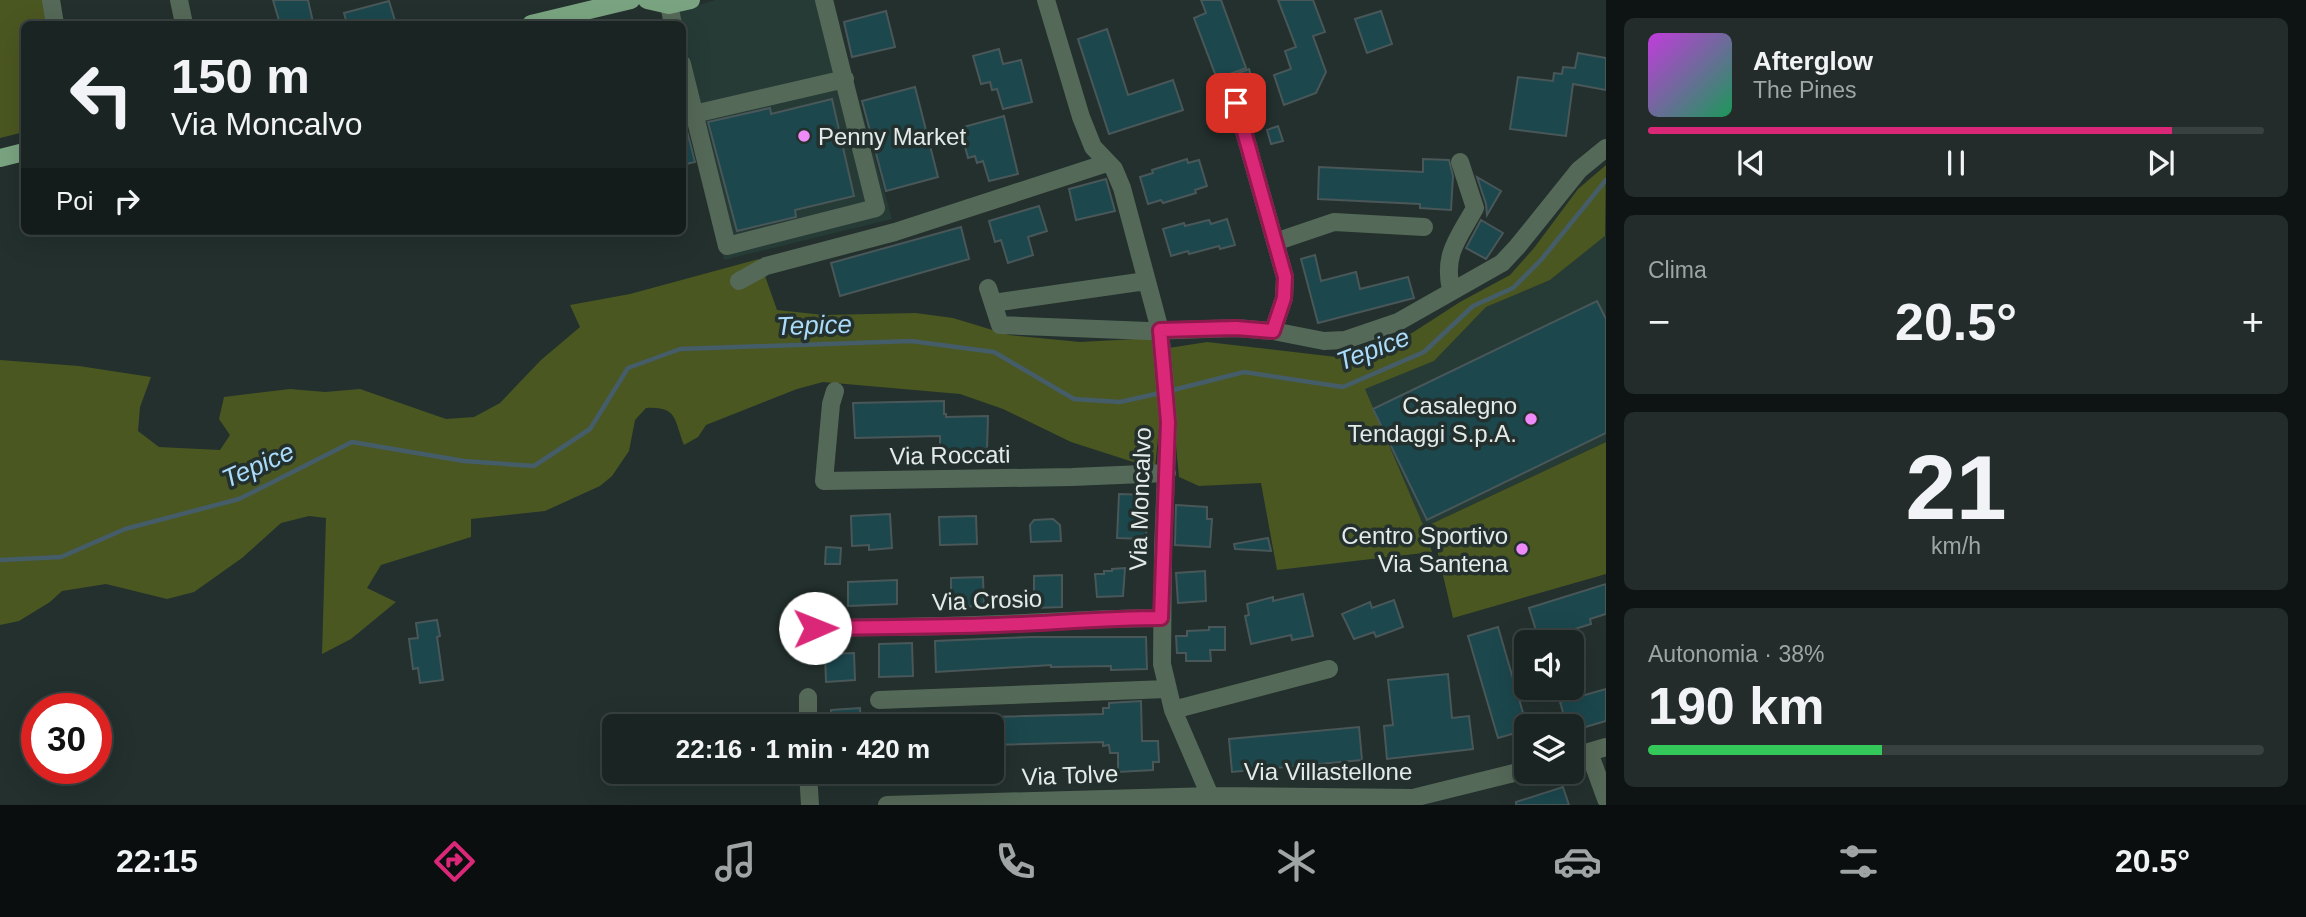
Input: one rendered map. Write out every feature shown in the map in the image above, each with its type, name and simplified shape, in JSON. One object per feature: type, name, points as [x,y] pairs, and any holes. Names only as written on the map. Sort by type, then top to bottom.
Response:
[{"type":"main road","points":[[544,21],[631,0]]},
{"type":"main road","points":[[647,0],[668,3],[691,0]]},
{"type":"main road","points":[[0,158],[21,153]]},
{"type":"street","points":[[51,0],[54,21]]},
{"type":"street","points":[[179,0],[183,21]]},
{"type":"street","points":[[686,81],[727,246],[876,208],[824,0]]},
{"type":"street","name":"Via Moncalvo","points":[[1046,0],[1081,117],[1093,147],[1114,169],[1122,188],[1161,335],[1168,422],[1161,618],[1162,664],[1173,710],[1213,800]]},
{"type":"street","points":[[668,3],[672,21]]},
{"type":"street","points":[[694,114],[845,79]]},
{"type":"street","points":[[1236,103],[1285,277],[1284,298],[1273,331]]},
{"type":"street","points":[[1146,281],[990,295],[1000,325],[1161,335],[1236,328],[1273,331],[1324,341],[1345,340],[1398,323],[1502,262],[1579,170],[1606,148]]},
{"type":"street","points":[[1451,290],[1447,271],[1449,257],[1475,208],[1460,162]]},
{"type":"street","points":[[739,281],[766,266],[895,232],[1108,163]]},
{"type":"street","points":[[1275,242],[1334,222],[1424,227]]},
{"type":"street","name":"Via Roccati","points":[[835,391],[831,404],[824,481],[1072,477],[1167,472]]},
{"type":"street","name":"Via Crosio","points":[[815,628],[1161,618]]},
{"type":"street","points":[[1173,710],[1329,669]]},
{"type":"street","points":[[879,700],[1167,689]]},
{"type":"street","points":[[808,697],[808,714]]},
{"type":"street","points":[[1589,752],[1606,799]]},
{"type":"street","name":"Via Villastellone","points":[[1213,800],[1413,798],[1514,773]]},
{"type":"street","points":[[809,784],[810,805]]},
{"type":"street","name":"Via Tolve","points":[[887,805],[1213,800]]},
{"type":"shaded area","points":[[715,0],[831,0],[892,219],[724,260],[686,102],[686,21],[665,21],[664,16]]},
{"type":"shaded area","name":"Casalegno Tendaggi S.p.A.","points":[[1606,231],[1606,442],[1424,527],[1364,389],[1434,361],[1486,307],[1550,280],[1605,236]]},
{"type":"green space","points":[[0,0],[44,0],[48,21],[21,21],[21,133],[0,138]]},
{"type":"green space","points":[[1606,165],[1605,236],[1550,280],[1486,307],[1434,361],[1365,389],[1424,527],[1432,552],[1277,570],[1261,483],[1199,486],[1179,477],[1174,425],[1159,427],[1155,469],[1071,442],[1003,409],[960,394],[823,382],[797,389],[706,425],[698,437],[684,445],[676,422],[669,412],[646,408],[635,420],[629,451],[612,476],[600,486],[545,511],[471,519],[471,537],[381,565],[367,588],[396,602],[351,639],[322,654],[326,518],[309,516],[281,523],[242,558],[194,592],[167,599],[106,584],[62,591],[50,602],[19,621],[0,625],[0,360],[79,366],[151,377],[140,407],[138,431],[159,447],[220,450],[230,435],[219,419],[224,397],[290,389],[325,392],[360,389],[446,419],[474,417],[500,403],[541,360],[580,327],[570,305],[630,294],[759,259],[777,310],[824,315],[916,313],[953,318],[1009,335],[1080,342],[1154,338],[1156,350],[1207,342],[1345,358],[1412,333],[1460,302],[1510,275],[1578,189]]},
{"type":"green space","name":"Centro Sportivo Via Santena","points":[[1606,442],[1606,574],[1453,618],[1431,524]]},
{"type":"building","points":[[273,0],[308,0],[313,21],[279,21]]},
{"type":"building","points":[[1201,0],[1221,0],[1246,68],[1217,79],[1194,18],[1206,13]]},
{"type":"building","points":[[1278,0],[1313,0],[1325,32],[1313,36],[1326,72],[1316,93],[1284,105],[1274,75],[1291,69],[1285,51],[1296,47]]},
{"type":"building","points":[[389,1],[395,21],[346,21],[344,13]]},
{"type":"building","points":[[886,11],[895,47],[852,57],[844,22]]},
{"type":"building","points":[[1381,11],[1392,44],[1367,53],[1355,19]]},
{"type":"building","points":[[1107,29],[1128,95],[1173,80],[1183,110],[1109,134],[1078,39]]},
{"type":"building","points":[[999,49],[1003,64],[1021,60],[1032,102],[1003,109],[997,89],[992,90],[990,82],[981,84],[973,56]]},
{"type":"building","points":[[1578,53],[1606,58],[1606,90],[1573,84],[1566,136],[1510,129],[1518,77],[1553,81],[1554,73],[1562,74],[1563,67],[1575,68]]},
{"type":"building","points":[[1249,69],[1253,82],[1241,87],[1236,74]]},
{"type":"building","points":[[915,87],[938,177],[886,191],[862,101]]},
{"type":"building","points":[[832,99],[854,196],[795,210],[796,217],[737,231],[708,122],[770,108],[771,114]]},
{"type":"building","points":[[1004,116],[1018,174],[989,181],[983,161],[977,163],[975,156],[968,158],[960,128]]},
{"type":"building","points":[[1278,126],[1283,141],[1271,144],[1267,130]]},
{"type":"building","points":[[686,127],[695,162],[686,164]]},
{"type":"building","points":[[1187,159],[1188,163],[1199,160],[1207,186],[1195,190],[1196,193],[1163,203],[1161,200],[1148,204],[1140,177],[1153,173],[1152,170]]},
{"type":"building","points":[[1423,159],[1449,160],[1453,176],[1451,210],[1420,208],[1420,204],[1318,199],[1319,167],[1423,172]]},
{"type":"building","points":[[1477,177],[1501,191],[1487,215],[1486,204]]},
{"type":"building","points":[[1106,179],[1115,211],[1076,220],[1069,189]]},
{"type":"building","points":[[1039,206],[1047,231],[1028,237],[1033,255],[1008,263],[1001,240],[995,242],[989,221]]},
{"type":"building","points":[[1227,219],[1235,245],[1171,256],[1163,229],[1184,223],[1185,226],[1209,220],[1211,224]]},
{"type":"building","points":[[1481,220],[1503,233],[1486,259],[1466,248]]},
{"type":"building","points":[[961,227],[969,259],[840,296],[831,263]]},
{"type":"building","points":[[1315,255],[1321,281],[1356,272],[1360,289],[1408,277],[1414,298],[1318,323],[1301,259]]},
{"type":"building","name":"Casalegno Tendaggi S.p.A.","points":[[1597,301],[1606,319],[1606,433],[1427,520],[1373,409]]},
{"type":"building","points":[[944,401],[946,417],[988,416],[987,450],[940,451],[940,436],[855,438],[853,403]]},
{"type":"building","points":[[1119,494],[1148,495],[1146,539],[1117,538]]},
{"type":"building","points":[[1176,505],[1207,507],[1207,519],[1212,519],[1210,547],[1175,545]]},
{"type":"building","points":[[890,514],[892,548],[869,550],[869,545],[852,546],[851,516]]},
{"type":"building","points":[[976,516],[977,544],[940,545],[939,517]]},
{"type":"building","points":[[1053,519],[1060,525],[1061,541],[1031,542],[1030,525],[1034,520]]},
{"type":"building","points":[[1268,538],[1271,551],[1235,549],[1234,544]]},
{"type":"building","points":[[826,547],[841,548],[840,564],[825,564]]},
{"type":"building","points":[[1125,568],[1123,596],[1097,597],[1095,574]]},
{"type":"building","points":[[1205,571],[1206,601],[1178,603],[1176,573]]},
{"type":"building","points":[[1062,575],[1062,607],[1034,608],[1034,576]]},
{"type":"building","points":[[983,577],[984,606],[951,607],[951,578]]},
{"type":"building","points":[[897,580],[897,604],[848,606],[848,582]]},
{"type":"building","points":[[1606,584],[1606,614],[1590,619],[1591,624],[1572,630],[1536,630],[1529,608]]},
{"type":"building","points":[[1303,594],[1313,636],[1292,640],[1291,635],[1251,644],[1245,616],[1249,615],[1247,604],[1273,597],[1273,601]]},
{"type":"building","points":[[1394,600],[1403,627],[1376,637],[1374,632],[1354,639],[1342,614],[1370,602],[1372,608]]},
{"type":"building","points":[[437,620],[443,680],[420,683],[418,668],[413,669],[409,639],[418,638],[416,623]]},
{"type":"building","points":[[1209,627],[1225,627],[1225,650],[1210,650],[1211,661],[1186,661],[1186,653],[1177,653],[1176,636],[1187,636],[1187,631],[1209,630]]},
{"type":"building","points":[[1498,627],[1514,682],[1514,700],[1519,700],[1523,714],[1514,714],[1514,733],[1498,738],[1468,636]]},
{"type":"building","points":[[1031,637],[1146,637],[1147,669],[1111,670],[1111,666],[1051,665],[936,672],[935,641]]},
{"type":"building","points":[[912,643],[913,676],[879,677],[879,644]]},
{"type":"building","points":[[854,653],[855,680],[826,682],[825,654]]},
{"type":"building","points":[[1448,674],[1452,718],[1469,716],[1473,749],[1387,759],[1384,726],[1393,725],[1388,680]]},
{"type":"building","points":[[1606,689],[1606,721],[1584,727],[1584,714],[1564,714],[1560,702],[1584,700],[1584,695]]},
{"type":"building","points":[[1141,701],[1142,741],[1158,741],[1159,762],[1153,762],[1153,770],[1118,772],[1118,753],[1110,753],[1109,745],[1103,746],[1103,742],[1004,745],[1004,717],[1103,714],[1103,708],[1109,708],[1109,703]]},
{"type":"building","points":[[860,708],[860,714],[831,714],[831,710]]},
{"type":"building","points":[[1359,727],[1362,760],[1232,772],[1229,739]]},
{"type":"building","points":[[1563,787],[1569,805],[1516,805],[1516,802]]},
{"type":"waterway","name":"Tepice","points":[[1169,391],[1244,372],[1343,387],[1424,352],[1473,306],[1513,288],[1541,260],[1606,180]]},
{"type":"waterway","name":"Tepice","points":[[0,560],[61,557],[125,529],[239,499],[352,442],[464,461],[534,466],[590,429],[628,368],[680,349],[911,341],[994,352],[1074,399],[1120,402],[1160,393]]},
{"type":"place","name":"Penny Market","points":[[804,136]]},
{"type":"place","name":"Casalegno Tendaggi S.p.A.","points":[[1531,419]]},
{"type":"place","name":"Centro Sportivo Via Santena","points":[[1522,549]]},
{"type":"route","points":[[815,628],[1161,618],[1168,422],[1160,330],[1236,328],[1273,331],[1284,298],[1285,277],[1236,103]]}]
